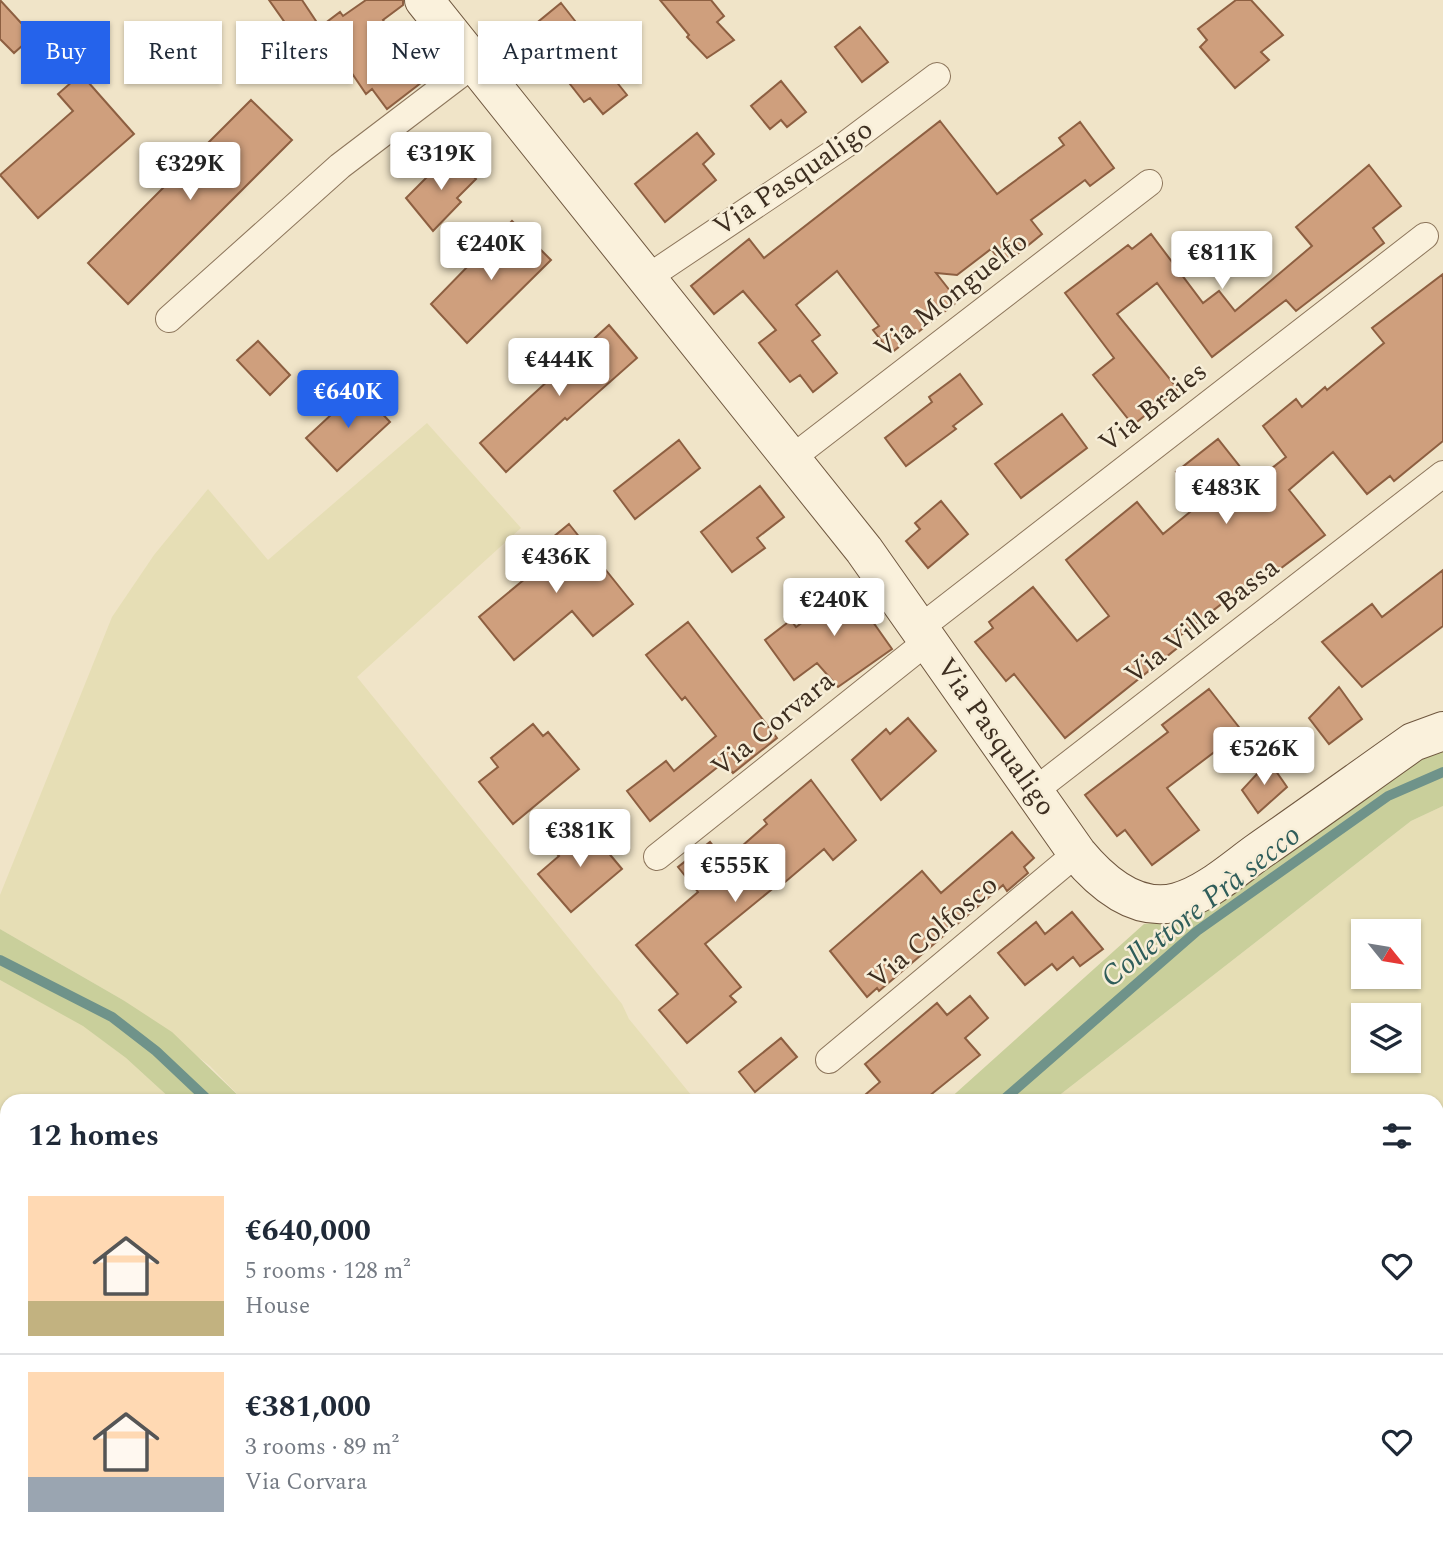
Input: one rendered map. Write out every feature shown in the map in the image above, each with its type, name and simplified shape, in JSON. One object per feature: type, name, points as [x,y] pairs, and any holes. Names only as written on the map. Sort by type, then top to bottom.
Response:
[{"type":"street","name":"Via Pasqualigo","points":[[424,0],[792,458],[924,634],[1033,792],[1098,878],[1123,895],[1148,902],[1177,902],[1229,873],[1413,742],[1443,731]]},
{"type":"street","points":[[169,319],[340,166],[474,64]]},
{"type":"street","name":"Via Pasqualigo","points":[[646,278],[845,145],[937,76]]},
{"type":"street","name":"Via Monguelfo","points":[[792,458],[1149,183]]},
{"type":"street","name":"Via Braies","points":[[924,634],[1425,236]]},
{"type":"street","name":"Via Villa Bassa","points":[[1033,792],[1443,474]]},
{"type":"street","name":"Via Corvara","points":[[657,857],[924,634]]},
{"type":"street","name":"Via Colfosco","points":[[829,1060],[1077,853]]},
{"type":"shaded area","points":[[427,423],[521,528],[357,677],[622,1004],[629,1019],[690,1094],[237,1094],[210,1066],[123,1000],[0,929],[0,895],[112,617],[154,555],[208,489],[268,560]]},
{"type":"shaded area","points":[[1443,806],[1443,1094],[1061,1094],[1411,821]]},
{"type":"shaded area","points":[[0,980],[83,1025],[126,1058],[165,1094],[0,1094]]},
{"type":"green space","points":[[1443,751],[1443,806],[1411,821],[1061,1094],[955,1094],[1144,924],[1189,919],[1421,758]]},
{"type":"green space","points":[[0,929],[123,1000],[172,1032],[237,1094],[165,1094],[126,1058],[83,1026],[0,980]]},
{"type":"building","points":[[0,0],[21,23],[21,47],[14,53],[0,39]]},
{"type":"building","points":[[269,0],[302,0],[316,21],[284,21]]},
{"type":"building","points":[[366,0],[403,0],[403,5],[384,21],[367,21],[367,84],[420,84],[387,109],[372,89],[366,94],[353,75],[353,21],[328,21],[340,12],[343,16]]},
{"type":"building","points":[[660,0],[711,0],[724,16],[717,22],[734,40],[707,58],[687,37],[689,35]]},
{"type":"building","points":[[1236,0],[1251,0],[1283,35],[1261,52],[1269,60],[1235,88],[1200,47],[1207,40],[1198,29]]},
{"type":"building","points":[[561,3],[575,21],[539,21]]},
{"type":"building","points":[[860,27],[888,62],[862,82],[835,47]]},
{"type":"building","points":[[781,81],[806,112],[787,127],[781,120],[770,129],[751,106]]},
{"type":"building","points":[[70,84],[90,84],[134,134],[38,218],[0,175],[73,111],[58,94]]},
{"type":"building","points":[[570,84],[618,84],[627,95],[603,114],[590,98],[584,102]]},
{"type":"building","points":[[251,100],[292,140],[128,304],[88,263]]},
{"type":"building","points":[[940,121],[997,194],[1064,145],[1059,138],[1080,122],[1114,168],[1090,186],[1085,180],[1031,220],[1042,234],[1004,265],[991,249],[957,275],[936,273],[958,301],[891,353],[873,330],[879,326],[837,271],[796,305],[820,335],[812,341],[837,373],[813,392],[800,375],[790,382],[759,343],[776,330],[743,291],[714,314],[691,286],[749,239],[764,258]]},
{"type":"building","points":[[697,133],[714,154],[703,164],[716,180],[665,222],[635,184]]},
{"type":"building","points":[[450,154],[476,179],[457,198],[461,202],[433,231],[406,198]]},
{"type":"building","points":[[1369,165],[1401,206],[1373,228],[1384,243],[1296,311],[1286,300],[1212,357],[1157,283],[1117,314],[1178,389],[1133,425],[1093,375],[1114,358],[1065,293],[1128,245],[1132,249],[1151,234],[1203,303],[1219,291],[1235,311],[1312,246],[1296,227]]},
{"type":"building","points":[[512,221],[551,260],[467,343],[431,304]]},
{"type":"building","points":[[1443,274],[1443,441],[1394,481],[1390,476],[1367,494],[1333,452],[1289,490],[1325,535],[1236,602],[1232,596],[1176,639],[1181,645],[1065,738],[1014,674],[1006,681],[975,642],[993,628],[989,622],[1033,587],[1077,641],[1109,616],[1066,560],[1137,502],[1163,534],[1201,503],[1176,472],[1218,439],[1253,483],[1286,457],[1263,426],[1296,399],[1302,407],[1325,387],[1327,390],[1384,343],[1372,328]]},
{"type":"building","points":[[609,325],[637,358],[506,472],[480,443]]},
{"type":"building","points":[[258,341],[290,375],[270,395],[237,360]]},
{"type":"building","points":[[960,374],[982,404],[953,426],[956,429],[906,466],[885,438],[932,402],[929,397]]},
{"type":"building","points":[[359,389],[390,422],[337,471],[306,438]]},
{"type":"building","points":[[1062,414],[1087,448],[1021,498],[995,464]]},
{"type":"building","points":[[679,440],[700,468],[635,519],[614,491]]},
{"type":"building","points":[[760,486],[784,517],[757,538],[765,548],[732,572],[701,532]]},
{"type":"building","points":[[941,501],[968,534],[928,568],[906,541],[920,529],[915,523]]},
{"type":"building","points":[[569,524],[633,604],[593,636],[572,611],[514,660],[479,617],[538,568],[529,557]]},
{"type":"building","points":[[1443,570],[1443,626],[1362,687],[1322,642],[1372,604],[1382,617]]},
{"type":"building","points":[[859,581],[883,615],[873,622],[892,649],[838,687],[817,663],[794,680],[765,640],[791,620],[796,627]]},
{"type":"building","points":[[688,622],[777,738],[733,773],[724,762],[650,821],[627,791],[666,761],[674,771],[716,736],[685,697],[682,700],[646,655]]},
{"type":"building","points":[[1339,687],[1362,719],[1329,744],[1309,718]]},
{"type":"building","points":[[1209,689],[1242,731],[1167,788],[1199,830],[1152,865],[1125,830],[1117,836],[1085,795],[1168,732],[1162,725]]},
{"type":"building","points":[[908,718],[936,751],[881,800],[852,760],[886,729],[890,734]]},
{"type":"building","points":[[533,724],[543,736],[548,732],[579,769],[513,824],[479,782],[498,767],[491,758]]},
{"type":"building","points":[[1269,761],[1287,787],[1258,813],[1242,790]]},
{"type":"building","points":[[811,780],[856,840],[833,860],[824,849],[705,944],[741,987],[730,996],[736,1002],[687,1043],[659,1010],[678,994],[636,945],[698,892],[678,867],[710,842],[725,861],[767,824],[764,820]]},
{"type":"building","points":[[586,826],[622,869],[571,912],[538,874],[559,856],[555,852]]},
{"type":"building","points":[[1012,832],[1034,858],[1024,867],[1028,873],[1007,891],[1003,885],[879,991],[877,988],[867,997],[830,951],[922,871],[941,893]]},
{"type":"building","points":[[1072,912],[1103,949],[1080,966],[1073,957],[1057,970],[1052,964],[1025,985],[998,953],[1036,922],[1045,934]]},
{"type":"building","points":[[970,996],[988,1018],[965,1038],[980,1055],[932,1094],[866,1094],[880,1082],[865,1064],[937,1003],[947,1015]]},
{"type":"building","points":[[781,1038],[797,1057],[755,1092],[739,1072]]},
{"type":"waterway","name":"Collettore Prà secco","points":[[1010,1094],[1197,931],[1388,796],[1443,772]]},
{"type":"waterway","name":"Collettore Prà secco","points":[[0,960],[112,1017],[156,1051],[202,1094]]}]
